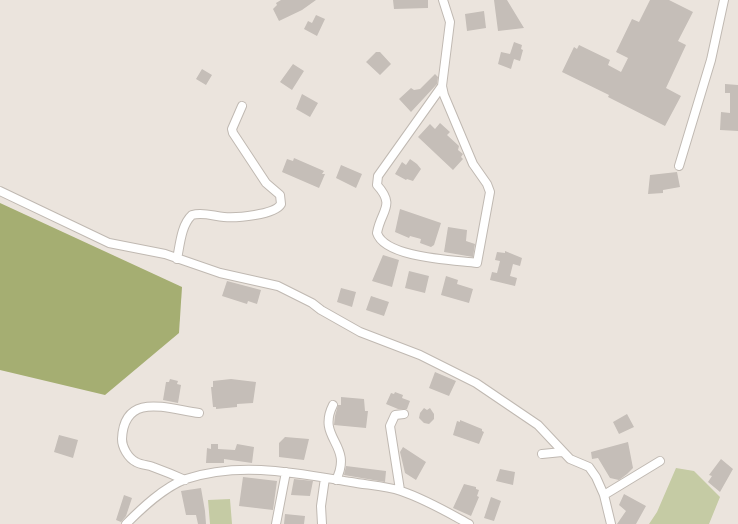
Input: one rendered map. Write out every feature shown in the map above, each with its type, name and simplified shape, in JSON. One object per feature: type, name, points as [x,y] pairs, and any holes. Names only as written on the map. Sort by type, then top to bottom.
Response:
[{"type":"street","points":[[442,86],[378,176],[378,185],[385,194],[387,201],[377,233],[382,242],[404,253],[477,264],[490,197],[489,188],[472,164],[444,95],[442,86],[450,22],[443,0]]},
{"type":"street","points":[[679,166],[711,60],[724,0]]},
{"type":"street","points":[[177,259],[186,223],[192,215],[202,214],[224,217],[255,215],[274,210],[281,204],[280,195],[266,183],[233,134],[234,125],[242,106]]},
{"type":"street","points":[[0,191],[109,243],[146,250],[220,273],[278,286],[312,303],[321,310],[360,332],[420,355],[476,383],[538,425],[570,459],[589,468],[596,477],[604,495],[611,524]]},
{"type":"street","points":[[333,405],[328,421],[329,431],[340,449],[342,460],[341,470],[336,480]]},
{"type":"street","points":[[185,480],[152,466],[136,462],[130,458],[122,441],[124,428],[130,414],[145,406],[200,414]]},
{"type":"street","points":[[400,490],[390,426],[396,415],[404,414]]},
{"type":"street","points":[[542,454],[562,452]]},
{"type":"street","points":[[604,495],[660,461]]},
{"type":"street","points":[[126,524],[156,498],[185,480],[207,473],[236,469],[286,472],[400,490],[420,498],[469,524]]},
{"type":"street","points":[[276,524],[286,472]]},
{"type":"street","points":[[322,524],[320,506],[325,478]]},
{"type":"green space","points":[[0,203],[182,287],[179,333],[105,395],[0,370]]},
{"type":"green space","points":[[676,468],[694,471],[720,497],[709,524],[649,524],[657,512]]},
{"type":"green space","points":[[230,499],[232,524],[210,524],[208,500]]},
{"type":"building","points":[[281,0],[316,0],[302,10],[279,21],[273,9],[277,5],[276,3]]},
{"type":"building","points":[[393,0],[428,0],[428,8],[394,9]]},
{"type":"building","points":[[494,0],[507,0],[524,28],[498,31]]},
{"type":"building","points":[[650,0],[669,0],[693,12],[678,41],[686,45],[666,88],[681,96],[665,126],[608,97],[609,95],[562,72],[574,47],[577,49],[579,45],[610,60],[608,65],[621,72],[628,58],[616,52],[632,19],[639,22]]},
{"type":"building","points":[[484,11],[486,28],[467,31],[465,14]]},
{"type":"building","points":[[316,15],[325,19],[317,36],[304,29],[308,21],[312,23]]},
{"type":"building","points":[[514,42],[522,45],[521,49],[523,50],[520,61],[514,59],[511,69],[498,64],[501,52],[510,54]]},
{"type":"building","points":[[376,52],[380,52],[391,64],[380,75],[366,62]]},
{"type":"building","points":[[293,64],[304,71],[292,90],[280,82]]},
{"type":"building","points":[[202,69],[212,75],[206,85],[196,79]]},
{"type":"building","points":[[435,74],[438,77],[437,84],[411,112],[399,99],[411,88],[414,90],[420,89]]},
{"type":"building","points":[[725,84],[738,85],[738,131],[720,130],[721,112],[730,113],[730,93],[725,93]]},
{"type":"building","points":[[302,94],[318,103],[310,117],[296,109]]},
{"type":"building","points":[[440,123],[450,132],[447,135],[459,146],[458,150],[463,154],[461,157],[463,159],[453,170],[418,137],[430,124],[435,129]]},
{"type":"building","points":[[294,158],[324,171],[322,174],[325,174],[319,188],[282,172],[287,159],[293,161]]},
{"type":"building","points":[[410,159],[421,169],[413,181],[406,180],[395,174],[402,162],[406,165]]},
{"type":"building","points":[[341,165],[362,174],[356,188],[336,178]]},
{"type":"building","points":[[677,172],[680,187],[663,190],[663,193],[648,194],[650,175]]},
{"type":"building","points":[[400,209],[441,223],[434,245],[431,247],[420,243],[421,239],[410,236],[409,238],[395,232]]},
{"type":"building","points":[[448,227],[467,230],[466,241],[475,244],[473,257],[444,252]]},
{"type":"building","points":[[505,251],[522,258],[520,266],[513,264],[510,276],[517,278],[515,286],[490,280],[492,272],[497,273],[500,261],[495,260],[497,252],[505,253]]},
{"type":"building","points":[[383,255],[399,260],[392,287],[372,281]]},
{"type":"building","points":[[409,271],[429,276],[425,293],[405,288]]},
{"type":"building","points":[[446,276],[458,280],[457,284],[473,289],[469,303],[441,295]]},
{"type":"building","points":[[227,281],[261,290],[257,304],[248,301],[247,304],[222,296]]},
{"type":"building","points":[[341,288],[356,292],[352,307],[337,302]]},
{"type":"building","points":[[371,296],[389,302],[384,316],[366,310]]},
{"type":"building","points":[[435,372],[456,381],[449,396],[429,388]]},
{"type":"building","points":[[170,379],[178,381],[177,384],[181,385],[178,403],[163,400],[166,382],[169,382]]},
{"type":"building","points":[[231,379],[256,382],[253,403],[237,404],[237,407],[216,409],[216,407],[213,407],[211,387],[213,387],[213,381]]},
{"type":"building","points":[[395,392],[403,395],[402,398],[410,401],[407,409],[398,409],[386,404],[391,393],[394,394]]},
{"type":"building","points":[[341,397],[364,399],[365,411],[368,411],[366,428],[334,425],[338,405],[341,405]]},
{"type":"building","points":[[424,408],[427,410],[430,408],[434,414],[434,419],[429,424],[424,423],[419,418],[420,413]]},
{"type":"building","points":[[627,414],[634,427],[619,434],[613,422]]},
{"type":"building","points":[[460,420],[482,429],[484,432],[479,444],[453,435],[457,421],[460,422]]},
{"type":"building","points":[[59,435],[78,440],[73,458],[54,452]]},
{"type":"building","points":[[285,437],[309,439],[304,460],[279,457],[279,443]]},
{"type":"building","points":[[628,442],[633,468],[619,480],[610,478],[598,458],[592,459],[591,452]]},
{"type":"building","points":[[211,444],[218,444],[218,449],[235,450],[237,444],[254,447],[252,463],[224,459],[224,463],[206,463],[207,448],[211,449]]},
{"type":"building","points":[[403,447],[426,462],[416,480],[405,473],[400,452]]},
{"type":"building","points":[[721,459],[733,469],[720,492],[708,482],[712,476],[709,475]]},
{"type":"building","points":[[346,466],[386,471],[385,482],[344,475]]},
{"type":"building","points":[[500,469],[515,472],[513,485],[496,481]]},
{"type":"building","points":[[243,477],[277,481],[273,510],[239,506]]},
{"type":"building","points":[[294,479],[313,481],[310,496],[291,495]]},
{"type":"building","points":[[464,484],[476,487],[476,489],[479,490],[477,496],[479,497],[471,516],[453,508]]},
{"type":"building","points":[[201,488],[206,524],[198,524],[196,515],[186,515],[181,491]]},
{"type":"building","points":[[624,494],[646,506],[636,524],[617,524],[626,511],[619,505]]},
{"type":"building","points":[[124,495],[132,498],[126,516],[121,522],[116,520]]},
{"type":"building","points":[[491,497],[501,501],[494,521],[484,518]]},
{"type":"building","points":[[285,514],[305,516],[304,524],[284,524]]}]
